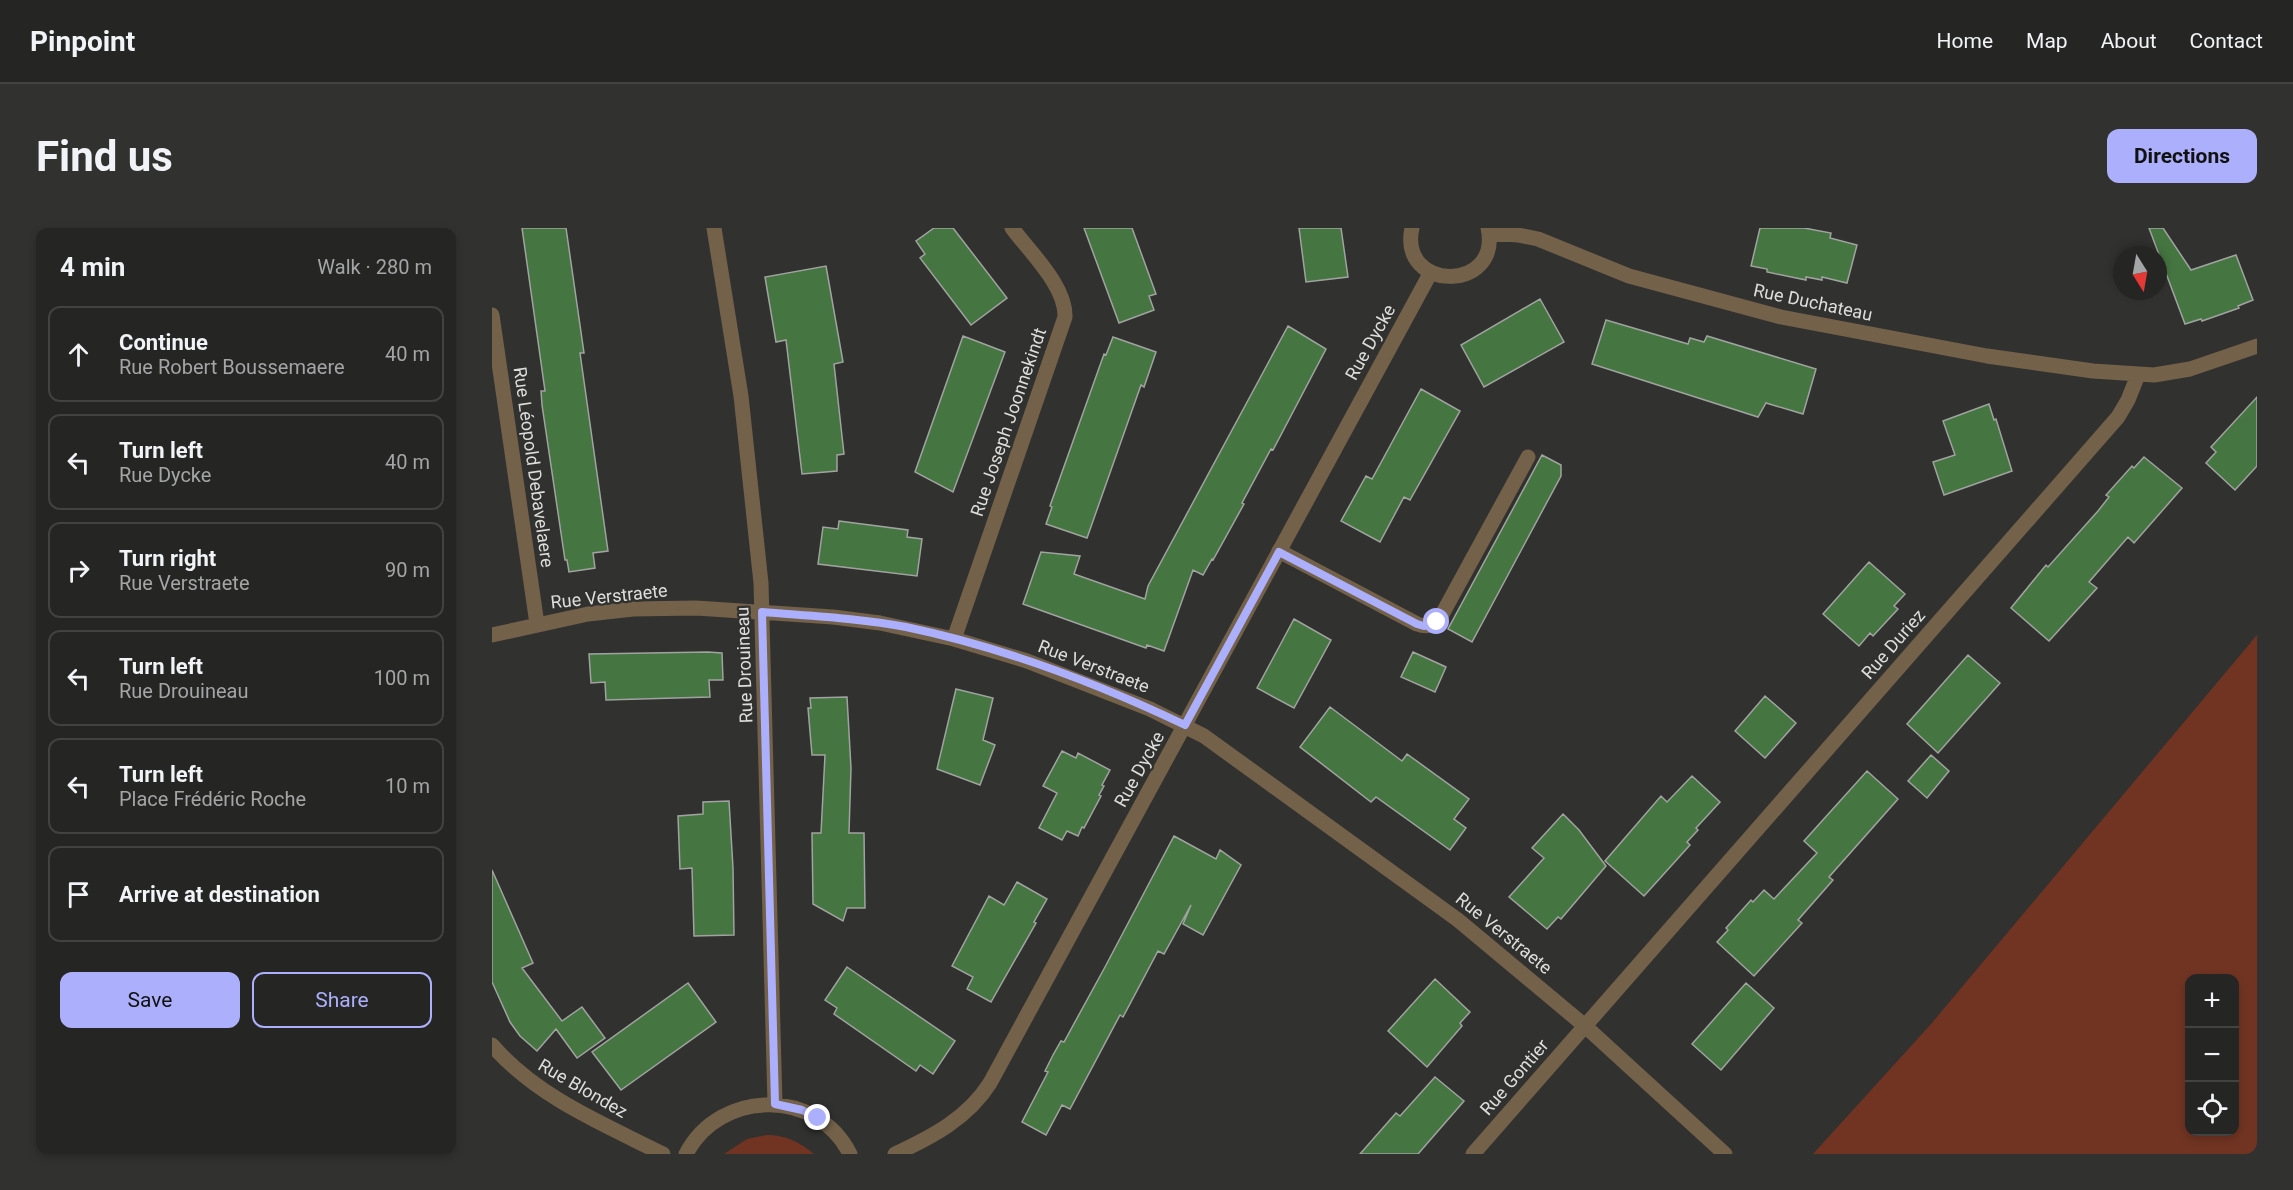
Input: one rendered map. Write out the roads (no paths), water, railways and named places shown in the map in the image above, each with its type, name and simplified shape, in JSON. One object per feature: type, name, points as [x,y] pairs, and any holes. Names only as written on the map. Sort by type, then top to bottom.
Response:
[{"type":"street","name":"Rue Drouineau","points":[[714,228],[744,424],[762,612],[775,1104]]},
{"type":"street","name":"Rue Joseph Joonnekindt","points":[[954,639],[1065,316],[1065,308],[1059,291],[1012,228]]},
{"type":"street","points":[[1412,228],[1411,241],[1414,255],[1431,272],[1445,277],[1455,277],[1474,270],[1486,254],[1489,231]]},
{"type":"street","name":"Rue Duchateau","points":[[1489,231],[1538,239],[1629,276],[1781,317],[1987,356],[2138,375]]},
{"type":"street","name":"Rue Dycke","points":[[895,1154],[950,1125],[968,1112],[983,1095],[1431,272]]},
{"type":"street","name":"Rue Léopold Debavelaere","points":[[492,315],[537,624]]},
{"type":"street","points":[[2138,375],[2164,374],[2190,369],[2257,346]]},
{"type":"street","name":"Rue Duriez","points":[[1584,1026],[2118,417],[2138,375]]},
{"type":"street","points":[[1279,552],[1417,624],[1424,626],[1433,624],[1439,620],[1528,458]]},
{"type":"street","name":"Rue Verstraete","points":[[492,635],[588,614],[633,609],[678,608],[762,612],[880,623],[954,639],[1049,669],[1134,702],[1185,725],[1220,747],[1432,900],[1584,1026],[1725,1154]]},
{"type":"street","name":"Rue Gontier","points":[[1473,1154],[1584,1026]]},
{"type":"street","name":"Rue Blondez","points":[[492,1045],[510,1065],[538,1087],[589,1117],[663,1154]]},
{"type":"street","points":[[686,1154],[699,1135],[719,1118],[734,1110],[775,1104],[802,1110],[818,1118],[838,1135],[850,1154]]}]
